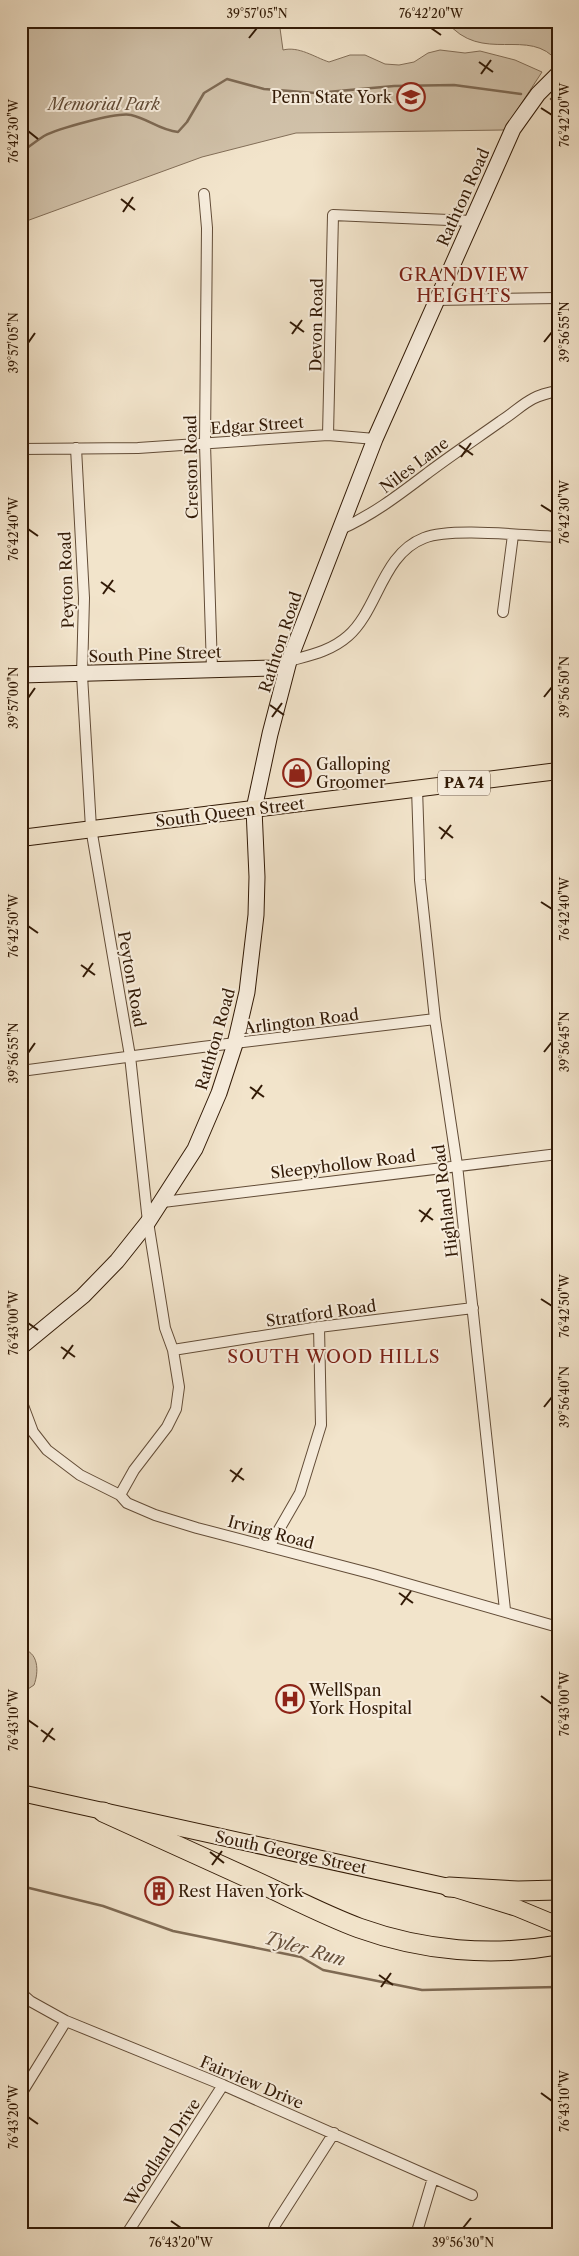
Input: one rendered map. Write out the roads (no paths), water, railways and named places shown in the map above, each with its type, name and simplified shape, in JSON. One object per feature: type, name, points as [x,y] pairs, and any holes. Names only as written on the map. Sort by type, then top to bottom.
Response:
[{"type":"highway","points":[[103,1812],[359,1928],[393,1938],[431,1946],[494,1951],[526,1951],[558,1945]]},
{"type":"highway","points":[[449,1887],[518,1891],[558,1890]]},
{"type":"main road","name":"South Queen Street","points":[[21,838],[558,771]]},
{"type":"main road","name":"South George Street","points":[[21,1793],[449,1887],[517,1908],[558,1925]]},
{"type":"street","name":"Rathton Road","points":[[21,1348],[83,1296],[117,1261],[148,1222],[163,1202],[195,1149],[219,1093],[235,1044],[247,992],[256,915],[258,876],[254,809],[270,734],[289,661],[338,530],[375,439],[435,300],[513,129],[538,94],[558,74]]},
{"type":"street","name":"Creston Road","points":[[204,194],[207,228],[205,444],[212,669]]},
{"type":"street","name":"Devon Road","points":[[328,436],[333,215],[472,221]]},
{"type":"street","points":[[435,300],[558,298]]},
{"type":"street","name":"Niles Lane","points":[[338,530],[362,520],[383,507],[467,444],[504,420],[526,401],[542,394],[558,391]]},
{"type":"street","name":"Edgar Street","points":[[21,449],[138,448],[328,436],[375,439]]},
{"type":"street","name":"Peyton Road","points":[[76,448],[84,598],[82,674],[91,828],[130,1056],[148,1222],[165,1328],[173,1350],[180,1387],[176,1409],[167,1427],[134,1470],[120,1495]]},
{"type":"street","points":[[289,661],[328,650],[350,635],[366,612],[391,566],[406,549],[424,538],[442,534],[558,537]]},
{"type":"street","points":[[503,612],[513,535]]},
{"type":"street","name":"South Pine Street","points":[[21,675],[273,668],[289,661]]},
{"type":"street","name":"Highland Road","points":[[416,788],[420,880],[435,1019],[457,1165],[505,1610]]},
{"type":"street","name":"Arlington Road","points":[[21,1071],[435,1019]]},
{"type":"street","name":"Sleepyhollow Road","points":[[163,1202],[558,1154]]},
{"type":"street","name":"Stratford Road","points":[[173,1350],[319,1327],[473,1308]]},
{"type":"street","points":[[269,1547],[300,1493],[321,1425],[319,1327]]},
{"type":"street","name":"Irving Road","points":[[21,1400],[33,1432],[47,1450],[80,1475],[120,1495],[127,1503],[155,1515],[505,1610],[558,1627]]},
{"type":"street","name":"Fairview Drive","points":[[21,1994],[66,2021],[223,2085],[472,2195]]},
{"type":"street","points":[[21,2094],[66,2021]]},
{"type":"street","name":"Woodland Drive","points":[[126,2235],[223,2085]]},
{"type":"street","points":[[272,2235],[275,2225],[334,2133]]},
{"type":"street","points":[[416,2235],[433,2178]]},
{"type":"waterway","points":[[21,152],[51,133],[73,125],[113,116],[131,115],[165,129],[178,132],[187,122],[204,93],[227,79],[264,89],[316,93],[394,86],[454,85],[521,94]]},
{"type":"waterway","points":[[551,99],[558,100]]},
{"type":"waterway","name":"Tyler Run","points":[[21,1886],[103,1906],[173,1931],[301,1957],[323,1970],[422,1990],[558,1987]]},
{"type":"place","name":"Penn State York","points":[[411,97]]},
{"type":"place","name":"Galloping Groomer","points":[[297,773]]},
{"type":"place","name":"WellSpan York Hospital","points":[[290,1699]]},
{"type":"place","name":"Rest Haven York","points":[[159,1891]]},
{"type":"district","name":"GRANDVIEW HEIGHTS","points":[[464,285]]},
{"type":"district","name":"SOUTH WOOD HILLS","points":[[334,1357]]},
{"type":"park label","name":"Memorial Park","points":[[104,104]]}]
